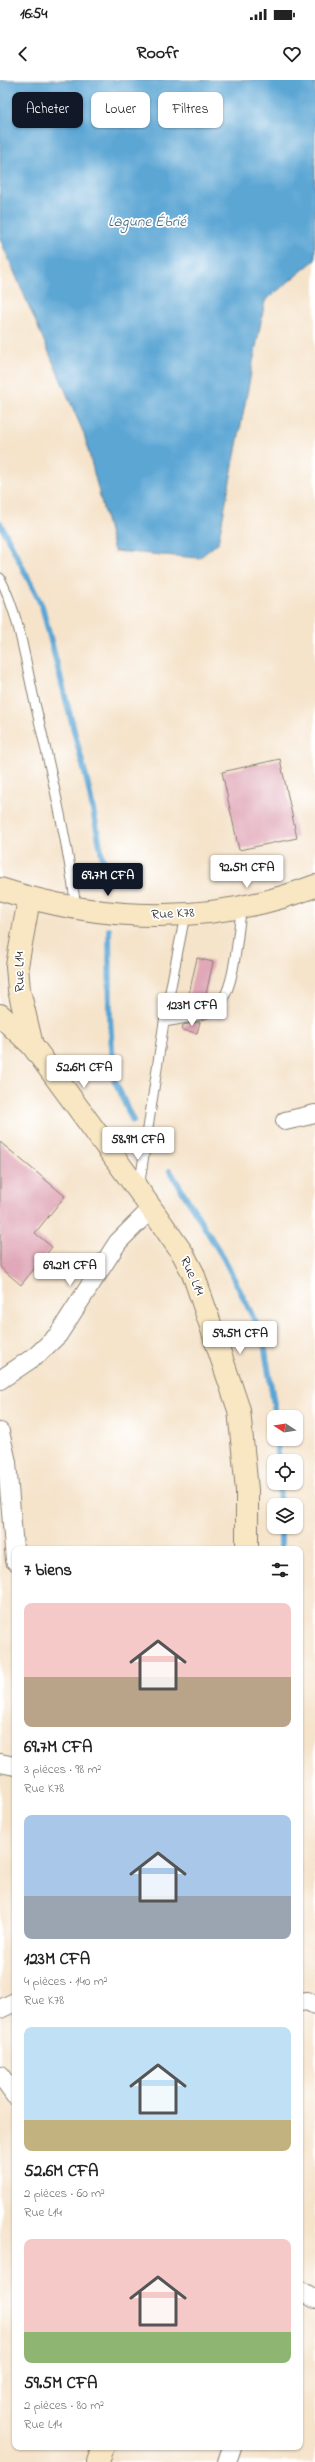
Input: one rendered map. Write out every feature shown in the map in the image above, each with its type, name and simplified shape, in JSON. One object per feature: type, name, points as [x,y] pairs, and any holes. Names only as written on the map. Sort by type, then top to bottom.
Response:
[{"type":"street","name":"Rue K78","points":[[0,889],[29,899],[76,909],[124,915],[185,915],[242,908],[315,886]]},
{"type":"street","name":"Rue L14","points":[[29,899],[17,966],[18,990],[32,1045]]},
{"type":"street","name":"Rue L14","points":[[0,1015],[32,1045],[139,1191],[193,1273],[239,1410],[246,1490],[247,1546]]},
{"type":"street","points":[[285,1121],[315,1114]]},
{"type":"street","points":[[0,1380],[37,1355],[58,1335],[118,1242],[151,1209]]},
{"type":"street","points":[[0,1432],[7,1462],[14,1546]]},
{"type":"street","points":[[0,1763],[12,1765]]},
{"type":"street","points":[[303,2002],[307,2001],[315,2005]]},
{"type":"street","points":[[0,2009],[12,2003]]},
{"type":"street","points":[[0,2075],[12,2092]]},
{"type":"street","points":[[98,2462],[102,2450]]},
{"type":"street","points":[[226,2462],[231,2450]]},
{"type":"lane","points":[[0,578],[16,620],[59,802],[70,858],[76,909]]},
{"type":"lane","points":[[164,1022],[210,1012],[222,1003],[229,989],[232,975],[242,908]]},
{"type":"lane","points":[[139,1191],[164,1022],[185,915]]},
{"type":"water","name":"Lagune Ébrié","points":[[0,80],[315,80],[315,260],[265,301],[218,543],[199,558],[114,551],[84,434],[0,239]]},
{"type":"building","points":[[280,759],[297,838],[239,850],[222,772]]},
{"type":"building","points":[[197,958],[213,962],[203,1008],[185,1012]]},
{"type":"building","points":[[200,1022],[197,1033],[182,1030],[183,1025]]},
{"type":"building","points":[[0,1142],[65,1196],[35,1233],[52,1247],[21,1285],[0,1267]]},
{"type":"waterway","points":[[0,523],[42,606],[88,785],[108,885]]},
{"type":"waterway","points":[[109,930],[110,1017],[114,1079],[133,1121]]},
{"type":"waterway","points":[[170,1171],[224,1259],[263,1337],[275,1410]]},
{"type":"waterway","points":[[277,1446],[278,1454]]},
{"type":"waterway","points":[[279,1490],[280,1498]]},
{"type":"waterway","points":[[281,1534],[281,1546]]}]
